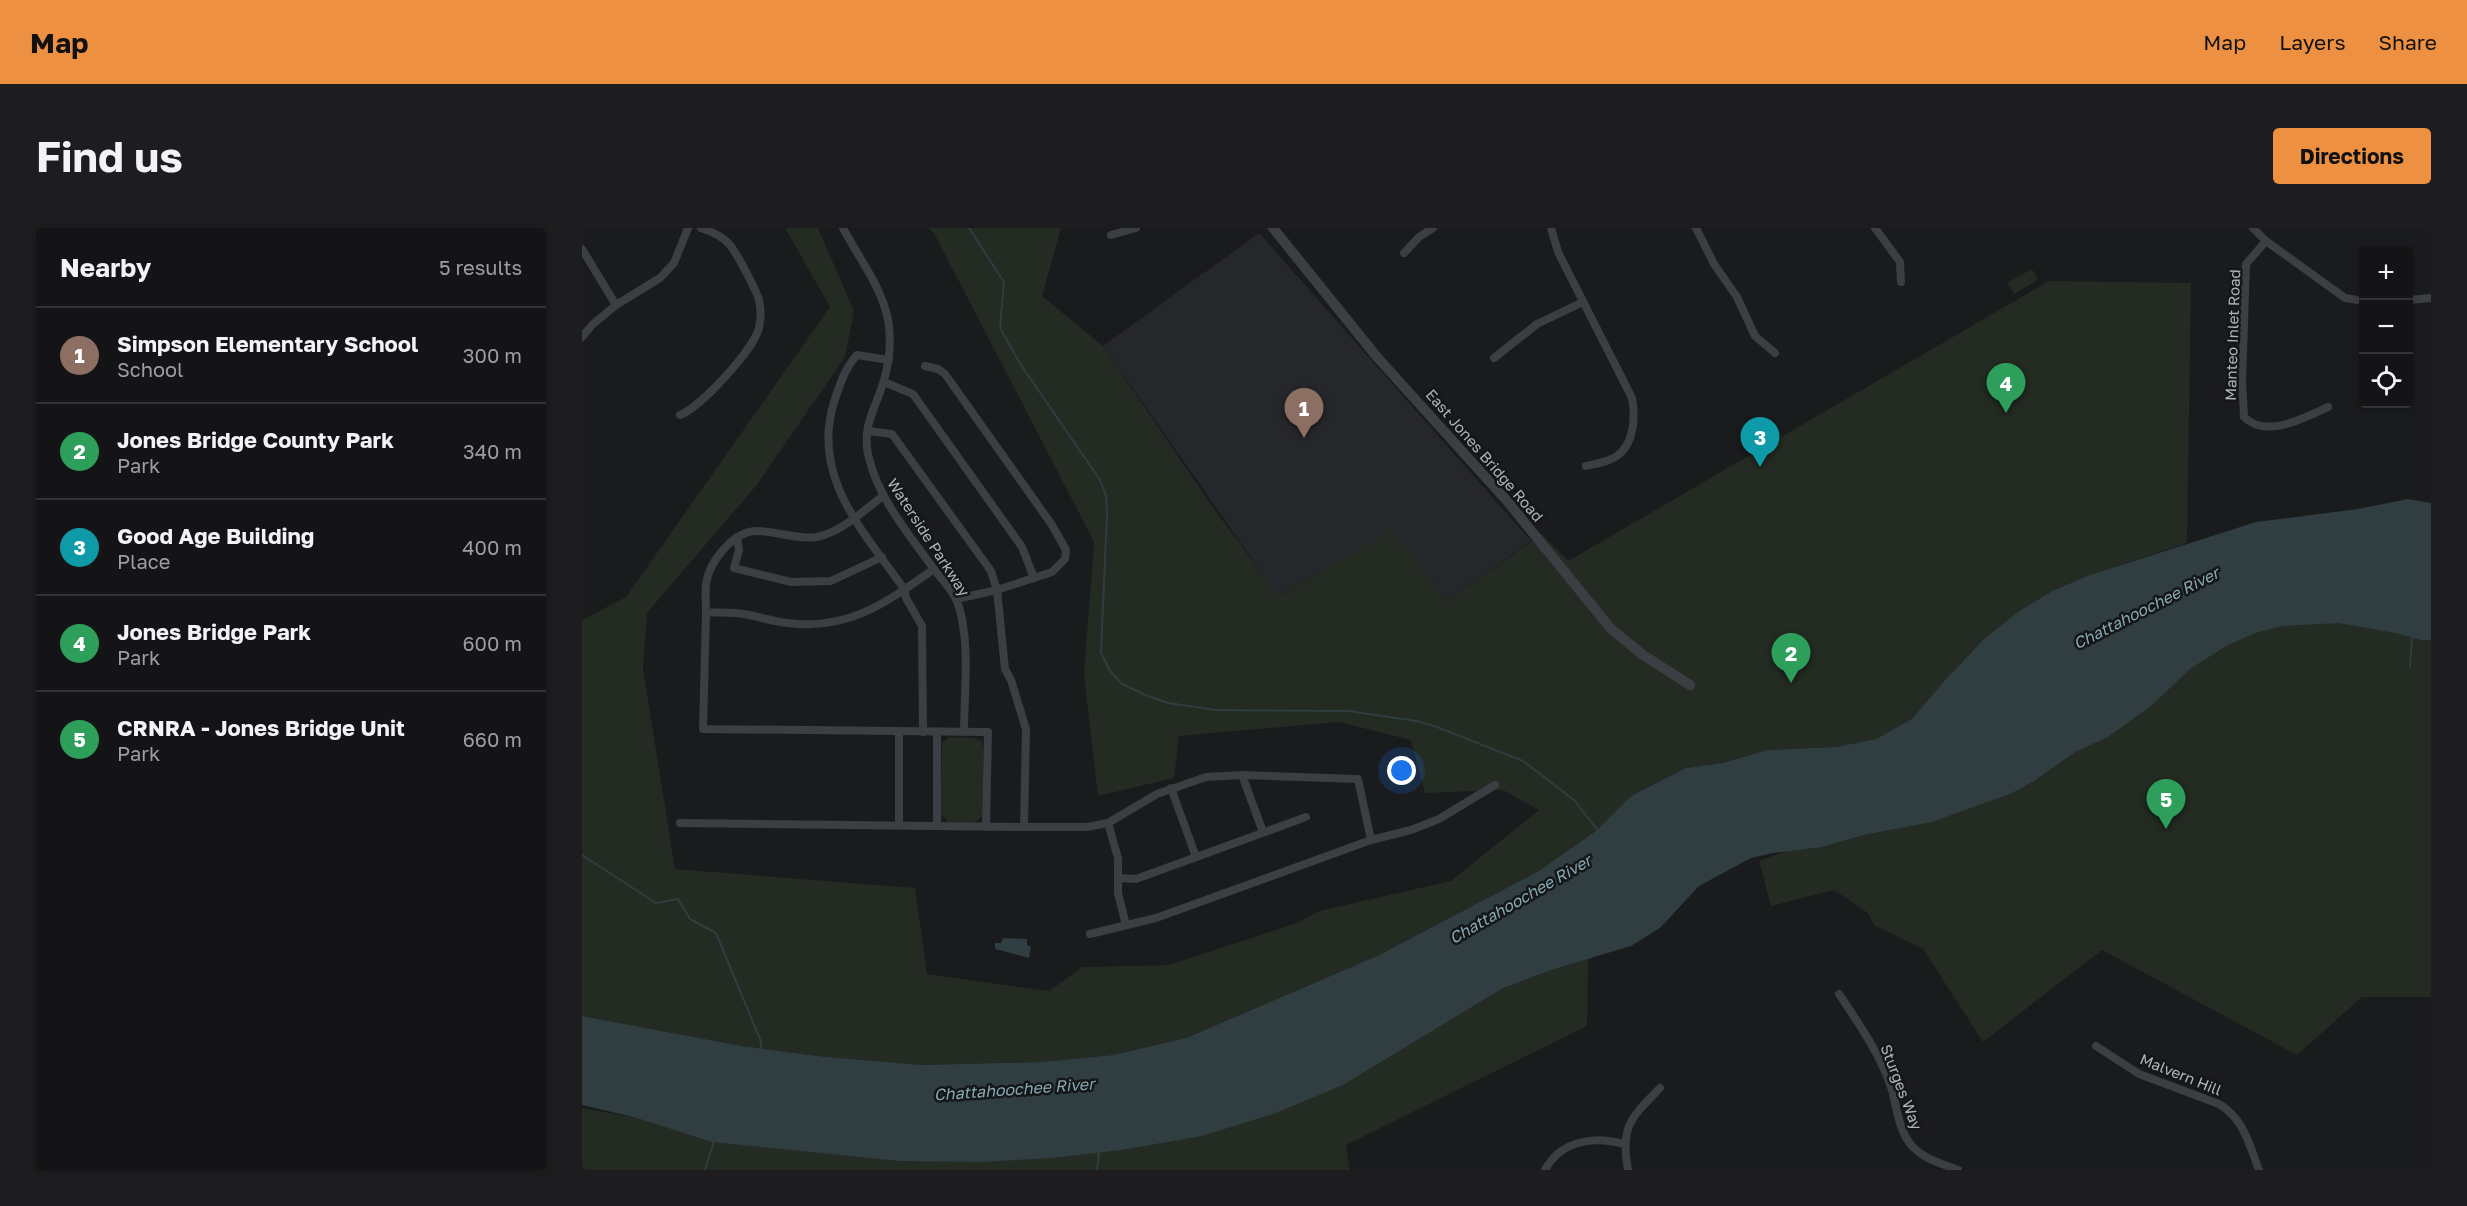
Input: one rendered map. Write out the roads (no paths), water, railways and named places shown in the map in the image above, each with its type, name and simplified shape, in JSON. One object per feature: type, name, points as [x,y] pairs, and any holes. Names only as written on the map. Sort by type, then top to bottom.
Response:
[{"type":"street","points":[[582,337],[592,325],[616,305],[660,278],[674,263],[688,228]]},
{"type":"street","points":[[680,415],[691,411],[698,405],[746,352],[758,331],[761,317],[759,300],[729,244],[711,231],[701,228]]},
{"type":"street","name":"Waterside Parkway","points":[[843,228],[881,293],[891,331],[889,360],[884,382],[870,414],[867,452],[883,496],[957,599],[964,651],[964,732]]},
{"type":"street","points":[[1111,235],[1136,228]]},
{"type":"street","name":"East Jones Bridge Road","points":[[1275,228],[1377,357],[1507,501],[1611,629],[1643,655],[1689,685]]},
{"type":"street","points":[[1404,253],[1419,237],[1433,228]]},
{"type":"street","points":[[1551,228],[1558,252],[1632,398],[1635,414],[1633,431],[1624,448],[1611,460],[1586,466]]},
{"type":"street","points":[[1696,228],[1714,264],[1737,297],[1755,336],[1775,353]]},
{"type":"street","points":[[1875,228],[1900,262],[1900,282]]},
{"type":"street","points":[[2253,228],[2266,241],[2344,298],[2359,300]]},
{"type":"street","name":"Manteo Inlet Road","points":[[2266,241],[2246,264],[2242,380],[2244,417],[2250,423],[2263,428],[2295,422],[2328,407]]},
{"type":"street","points":[[582,249],[616,305]]},
{"type":"street","points":[[2413,300],[2431,298]]},
{"type":"street","points":[[1494,358],[1537,324],[1583,302]]},
{"type":"street","points":[[889,360],[857,355],[846,367],[830,414],[828,442],[832,474],[842,499],[905,590],[906,598],[922,626],[923,732]]},
{"type":"street","points":[[926,366],[938,369],[945,374],[1052,525],[1065,549],[1065,559],[1052,572],[997,590],[957,599]]},
{"type":"street","points":[[884,382],[913,394],[1022,547],[1034,578]]},
{"type":"street","points":[[867,431],[892,434],[902,445],[991,571],[997,590],[1005,669],[1011,680],[1026,729],[1024,827]]},
{"type":"street","points":[[883,496],[854,518],[833,531],[817,537],[798,538],[755,531],[737,537],[720,554],[710,569],[706,584],[703,729],[988,732],[986,827]]},
{"type":"street","points":[[737,537],[739,550],[734,568],[791,582],[831,581],[882,557]]},
{"type":"street","points":[[706,612],[742,614],[787,623],[817,625],[844,621],[868,612],[905,590],[934,568]]},
{"type":"street","points":[[899,731],[899,825]]},
{"type":"street","points":[[937,732],[937,825]]},
{"type":"street","points":[[680,823],[1087,827],[1108,823],[1171,788],[1206,777],[1242,775],[1358,779],[1371,840]]},
{"type":"street","points":[[1242,775],[1263,832]]},
{"type":"street","points":[[1090,934],[1156,918],[1371,840],[1411,830],[1439,819],[1494,785]]},
{"type":"street","points":[[1171,788],[1196,857]]},
{"type":"street","points":[[1118,878],[1136,879],[1306,817]]},
{"type":"street","points":[[1108,823],[1118,858],[1118,893],[1126,926]]},
{"type":"street","name":"Sturges Way","points":[[1839,994],[1876,1051],[1891,1087],[1900,1125],[1909,1142],[1918,1152],[1958,1170]]},
{"type":"street","name":"Malvern Hill","points":[[2096,1046],[2139,1074],[2228,1109],[2243,1128],[2259,1170]]},
{"type":"street","points":[[1628,1170],[1624,1144],[1629,1125],[1660,1088]]},
{"type":"street","points":[[1545,1170],[1556,1156],[1579,1142],[1595,1139],[1624,1144]]},
{"type":"water","name":"Chattahoochee River","points":[[2408,499],[2431,503],[2431,640],[2421,640],[2339,623],[2282,626],[2258,632],[2226,646],[2190,669],[2151,706],[2108,737],[2075,752],[2034,781],[2012,793],[1932,822],[1863,835],[1822,847],[1751,858],[1699,886],[1660,928],[1631,946],[1551,970],[1503,988],[1343,1085],[1273,1114],[1202,1136],[1121,1150],[1052,1158],[982,1162],[900,1161],[712,1142],[637,1118],[582,1105],[582,1016],[742,1046],[817,1056],[922,1065],[1041,1062],[1113,1055],[1186,1038],[1379,955],[1539,871],[1597,830],[1631,796],[1686,768],[1723,763],[1767,750],[1836,747],[1876,739],[1912,719],[1984,639],[2019,611],[2054,590],[2090,575],[2256,522],[2358,509]]},
{"type":"water","points":[[1003,938],[1027,939],[1027,945],[1031,946],[1029,958],[995,949],[995,943],[1001,943]]},
{"type":"waterway","points":[[969,228],[1004,282],[1000,328],[1021,365],[1100,480],[1106,496],[1101,653],[1110,671],[1122,684],[1168,703],[1216,710],[1348,711],[1417,721],[1437,727],[1523,761],[1574,800],[1599,832]]},
{"type":"waterway","points":[[2410,666],[2412,637]]},
{"type":"waterway","points":[[582,855],[656,903],[678,899],[690,919],[716,933],[760,1039],[762,1051]]},
{"type":"waterway","points":[[705,1170],[714,1141]]},
{"type":"waterway","points":[[1097,1170],[1099,1152]]},
{"type":"place","name":"Jones Bridge Park","points":[[2006,413]]},
{"type":"place","name":"Simpson Elementary School","points":[[1304,438]]},
{"type":"place","name":"Good Age Building","points":[[1760,467]]},
{"type":"place","name":"Jones Bridge County Park","points":[[1791,683]]},
{"type":"place","name":"CRNRA - Jones Bridge Unit","points":[[2166,829]]}]
